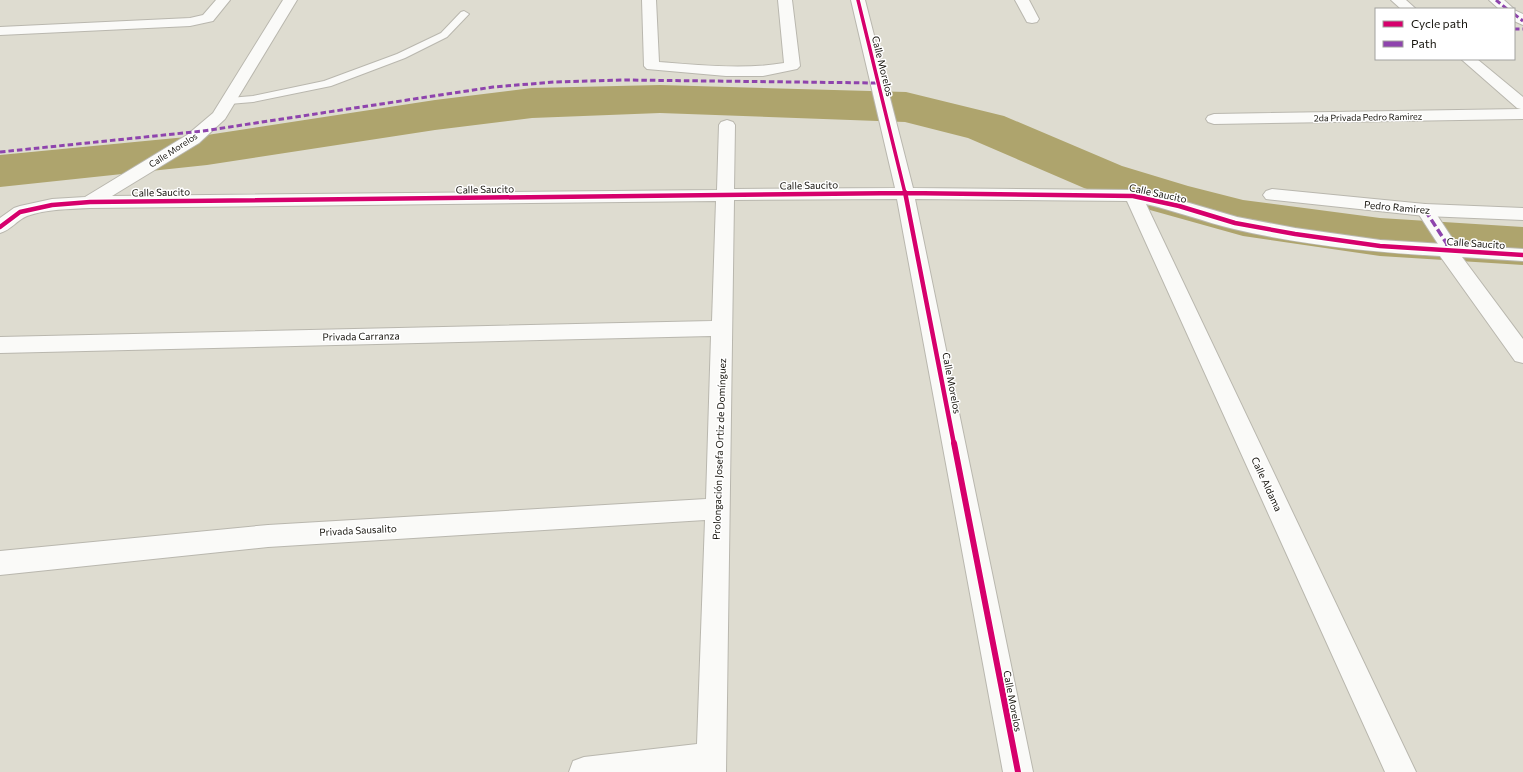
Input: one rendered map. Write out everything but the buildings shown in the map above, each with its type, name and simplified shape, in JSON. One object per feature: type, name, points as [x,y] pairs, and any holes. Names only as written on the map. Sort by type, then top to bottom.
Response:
[{"type":"street","points":[[0,31],[190,22],[208,18],[223,0]]},
{"type":"street","name":"Calle Morelos","points":[[0,227],[20,212],[52,205],[90,202],[193,139],[219,116],[290,0]]},
{"type":"street","points":[[649,0],[652,66],[726,71],[763,70],[792,66],[785,0]]},
{"type":"street","name":"Calle Morelos","points":[[858,0],[905,193],[1018,772]]},
{"type":"street","points":[[1022,0],[1032,20]]},
{"type":"street","points":[[1398,0],[1408,8]]},
{"type":"street","points":[[1496,0],[1506,8]]},
{"type":"street","points":[[1515,15],[1523,21]]},
{"type":"street","points":[[1469,60],[1523,105]]},
{"type":"street","name":"2da Privada Pedro Ramirez","points":[[1214,119],[1523,114]]},
{"type":"street","name":"Prolongación Josefa Ortiz de Domínguez","points":[[711,765],[727,126]]},
{"type":"street","name":"Calle Saucito","points":[[90,202],[905,193],[1133,196],[1179,206],[1235,223],[1295,234],[1380,246],[1446,247],[1523,255]]},
{"type":"street","name":"Pedro Ramirez","points":[[1272,195],[1427,213],[1523,214]]},
{"type":"street","name":"Calle Aldama","points":[[1133,196],[1401,772]]},
{"type":"street","points":[[1427,213],[1446,247],[1523,355]]},
{"type":"street","name":"Privada Carranza","points":[[0,345],[723,328]]},
{"type":"street","name":"Privada Sausalito","points":[[0,563],[268,536],[717,508]]},
{"type":"street","points":[[584,772],[711,765]]},
{"type":"lane","points":[[229,101],[253,99],[326,84],[401,56],[444,35],[464,14]]},
{"type":"waterway","points":[[0,171],[207,150],[435,115],[532,103],[660,99],[906,107],[986,127],[1103,177],[1169,198],[1243,218],[1380,237],[1523,246]]},
{"type":"marked path","points":[[1496,0],[1506,8]]},
{"type":"marked path","points":[[1515,15],[1523,21]]},
{"type":"marked path","points":[[1515,29],[1523,29]]},
{"type":"marked path","points":[[0,152],[203,131],[493,87],[554,82],[625,80],[878,83]]},
{"type":"marked path","points":[[1425,210],[1447,244],[1446,250]]},
{"type":"cycle path","points":[[858,0],[905,193],[1018,772]]},
{"type":"cycle path","points":[[0,227],[20,212],[52,205],[90,202],[905,193],[1133,196],[1179,206],[1235,223],[1295,234],[1380,246],[1523,255]]}]
